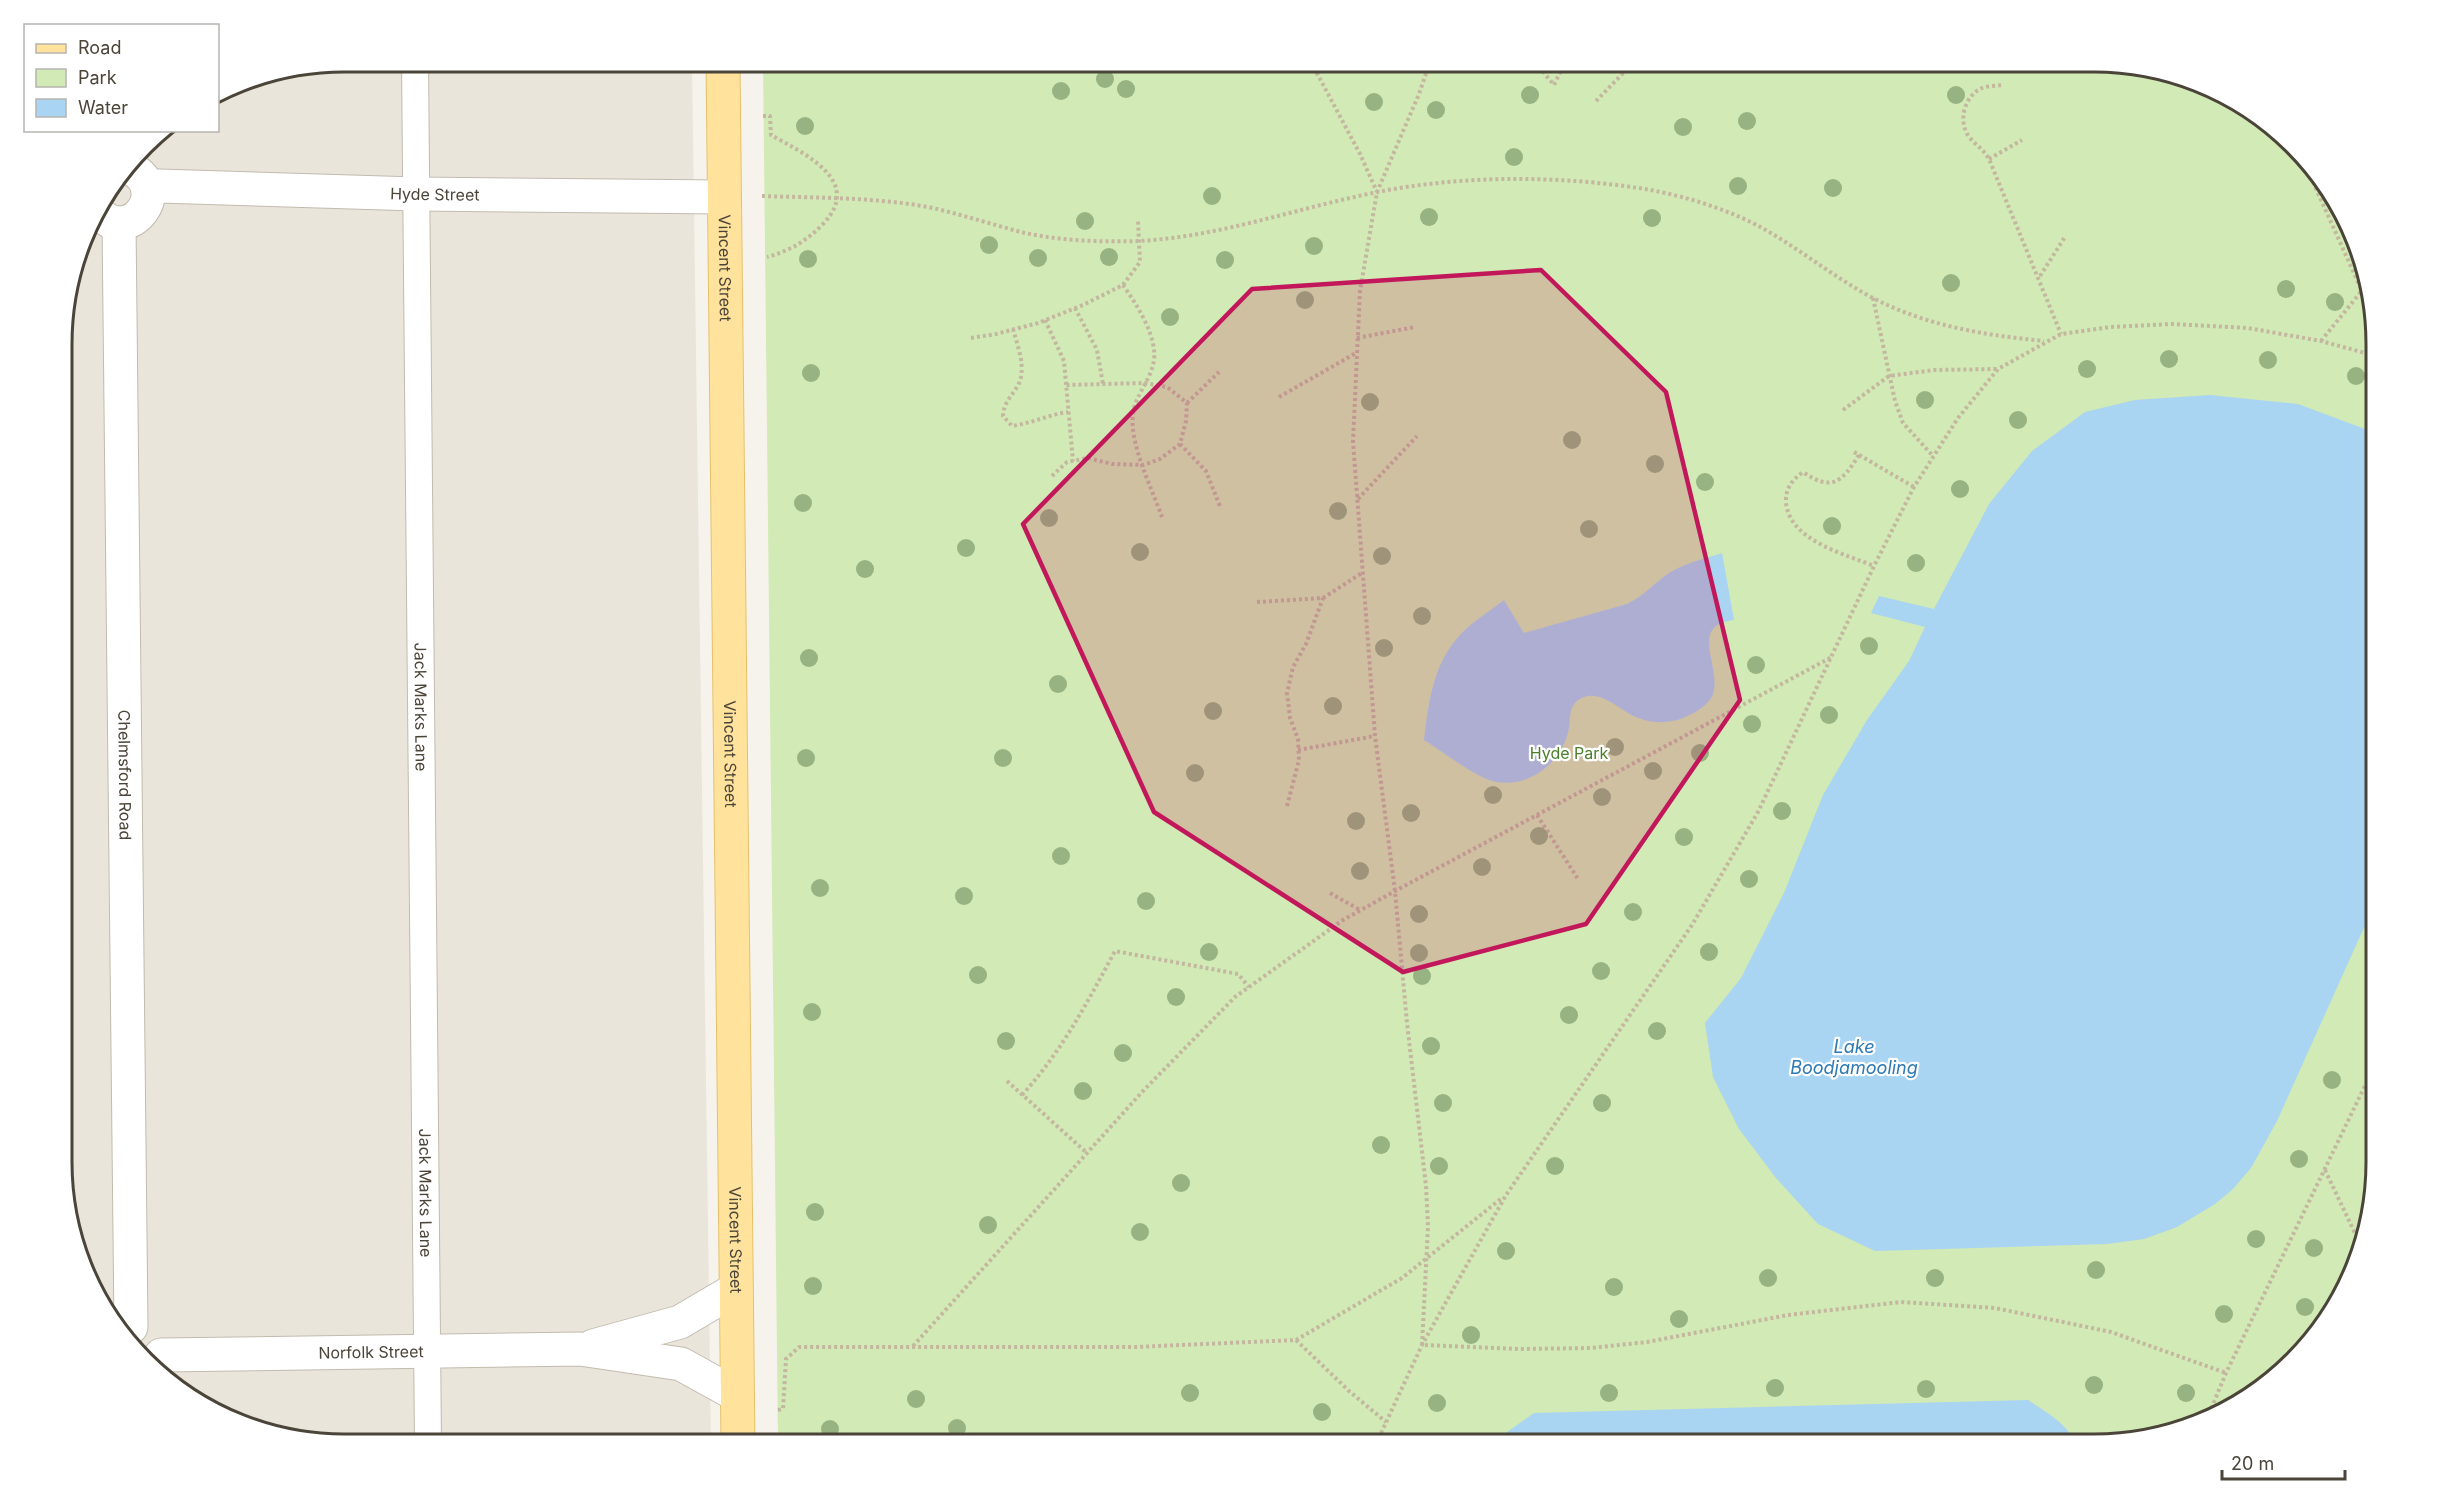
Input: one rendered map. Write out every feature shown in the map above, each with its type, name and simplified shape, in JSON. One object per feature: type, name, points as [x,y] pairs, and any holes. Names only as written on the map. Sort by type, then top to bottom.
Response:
[{"type":"main road","name":"Vincent Street","points":[[723,72],[738,1434]]},
{"type":"street","name":"Hyde Street","points":[[139,180],[159,186],[416,194],[723,196]]},
{"type":"street","points":[[108,217],[137,217],[148,201],[139,180]]},
{"type":"street","name":"Chelmsford Road","points":[[108,217],[126,1324]]},
{"type":"street","name":"Norfolk Street","points":[[580,1349],[680,1322],[736,1289]]},
{"type":"street","points":[[129,1328],[146,1331],[157,1340],[159,1360]]},
{"type":"street","name":"Norfolk Street","points":[[160,1361],[580,1349],[681,1364],[737,1395]]},
{"type":"lane","name":"Jack Marks Lane","points":[[414,72],[428,1434]]},
{"type":"path","points":[[1316,72],[1360,154],[1377,192]]},
{"type":"path","points":[[1422,1345],[1428,1226],[1426,1186],[1407,1023],[1395,891],[1375,736],[1353,441],[1360,291],[1377,192],[1427,72]]},
{"type":"path","points":[[1543,72],[1554,85],[1560,72]]},
{"type":"path","points":[[1596,101],[1624,72]]},
{"type":"path","points":[[2001,85],[1981,88],[1966,101],[1963,120],[1969,137],[1981,147],[1989,159],[2061,334]]},
{"type":"path","points":[[764,116],[770,116],[771,135],[813,160],[827,172],[836,185],[838,198],[834,212],[812,235],[781,253],[767,257]]},
{"type":"path","points":[[1989,159],[2022,140]]},
{"type":"path","points":[[761,196],[893,201],[932,208],[1028,233],[1094,242],[1180,238],[1220,231],[1377,192],[1509,178],[1647,189],[1713,206],[1764,229],[1824,270],[1873,298],[1927,322],[1986,335],[2046,341]]},
{"type":"path","points":[[2315,186],[2358,280]]},
{"type":"path","points":[[971,338],[1013,330],[1046,320],[1123,285],[1140,262],[1138,221]]},
{"type":"path","points":[[2039,277],[2065,237]]},
{"type":"path","points":[[1123,285],[1141,312],[1151,340],[1154,363],[1133,410],[1134,439],[1162,517]]},
{"type":"path","points":[[2321,341],[2361,292]]},
{"type":"path","points":[[1873,298],[1894,401],[1903,423],[1932,456]]},
{"type":"path","points":[[1075,308],[1097,350],[1104,384]]},
{"type":"path","points":[[1046,320],[1064,361],[1073,461]]},
{"type":"path","points":[[1381,1434],[1422,1345],[1506,1195],[1692,925],[1758,812],[1874,566],[1914,488],[1958,418],[1998,369],[2061,334],[2111,327],[2172,324],[2248,328],[2321,341],[2366,353]]},
{"type":"path","points":[[1357,338],[1414,327]]},
{"type":"path","points":[[1013,330],[1021,357],[1021,378],[1004,405],[1003,416],[1012,426],[1031,423],[1047,415],[1068,412]]},
{"type":"path","points":[[1279,397],[1357,353]]},
{"type":"path","points":[[1843,410],[1889,376],[1934,370],[1998,369]]},
{"type":"path","points":[[1052,476],[1067,462],[1088,458],[1112,464],[1143,465],[1160,459],[1180,444],[1186,421],[1187,403],[1219,372]]},
{"type":"path","points":[[1066,385],[1145,383],[1167,387],[1187,403]]},
{"type":"path","points":[[1357,500],[1417,436]]},
{"type":"path","points":[[1180,444],[1206,471],[1221,509]]},
{"type":"path","points":[[1854,452],[1914,488]]},
{"type":"path","points":[[1859,455],[1848,473],[1832,483],[1817,482],[1803,472],[1794,478],[1788,487],[1787,512],[1794,524],[1807,536],[1874,566]]},
{"type":"path","points":[[1257,602],[1323,598],[1362,573]]},
{"type":"path","points":[[1287,806],[1299,760],[1298,739],[1290,718],[1287,693],[1293,667],[1306,644],[1323,598]]},
{"type":"path","points":[[913,1347],[1143,1091],[1235,997],[1343,920],[1832,657]]},
{"type":"path","points":[[1298,750],[1375,736]]},
{"type":"path","points":[[1537,814],[1578,879]]},
{"type":"path","points":[[1330,893],[1361,911]]},
{"type":"path","points":[[1022,1095],[1047,1068],[1080,1016],[1115,951],[1238,974],[1249,987]]},
{"type":"path","points":[[1007,1081],[1087,1153]]},
{"type":"path","points":[[2213,1406],[2226,1373],[2366,1084]]},
{"type":"path","points":[[2325,1169],[2356,1235]]},
{"type":"path","points":[[778,1410],[783,1409],[786,1359],[799,1347],[1135,1347],[1296,1340],[1402,1278],[1506,1195]]},
{"type":"path","points":[[1422,1345],[1520,1349],[1603,1347],[1647,1342],[1788,1315],[1901,1302],[1995,1308],[2111,1332],[2226,1373]]},
{"type":"path","points":[[1296,1340],[1349,1392],[1386,1422]]},
{"type":"highlighted area","points":[[1541,270],[1666,392],[1740,700],[1586,924],[1403,972],[1154,812],[1023,524],[1252,289]]},
{"type":"shaded area","points":[[344,72],[692,72],[711,1434],[344,1434],[309,1432],[257,1420],[208,1398],[179,1378],[152,1354],[128,1327],[108,1298],[93,1266],[81,1232],[74,1197],[72,1162],[72,344],[74,309],[86,257],[108,208],[128,179],[152,152],[174,132],[219,132],[219,102],[257,86],[309,74]]},
{"type":"green space","name":"Hyde Park","points":[[763,72],[2094,72],[2129,74],[2181,86],[2230,108],[2273,140],[2310,179],[2330,208],[2352,257],[2364,309],[2366,344],[2366,1162],[2361,1215],[2352,1249],[2338,1282],[2310,1327],[2286,1354],[2259,1378],[2230,1398],[2181,1420],[2129,1432],[2094,1434],[778,1434]]},
{"type":"water","name":"Lake Boodjamooling","points":[[2210,395],[2298,404],[2366,430],[2366,924],[2277,1121],[2251,1168],[2232,1190],[2215,1204],[2177,1227],[2144,1239],[2107,1244],[1875,1251],[1818,1224],[1776,1178],[1739,1129],[1713,1077],[1705,1023],[1741,978],[1784,893],[1823,795],[1867,720],[1909,661],[1925,627],[1871,613],[1879,596],[1934,609],[1989,504],[2032,451],[2085,412],[2135,400]]},
{"type":"water","points":[[1722,553],[1734,620],[1718,624],[1711,632],[1709,643],[1715,682],[1713,695],[1696,711],[1668,722],[1648,721],[1604,699],[1593,696],[1584,697],[1572,708],[1568,733],[1555,758],[1535,775],[1509,783],[1496,782],[1482,777],[1424,740],[1431,695],[1440,666],[1447,653],[1466,629],[1504,600],[1524,633],[1627,604],[1675,570]]},
{"type":"water","points":[[2028,1400],[2062,1424],[2070,1434],[1504,1434],[1534,1413]]}]
